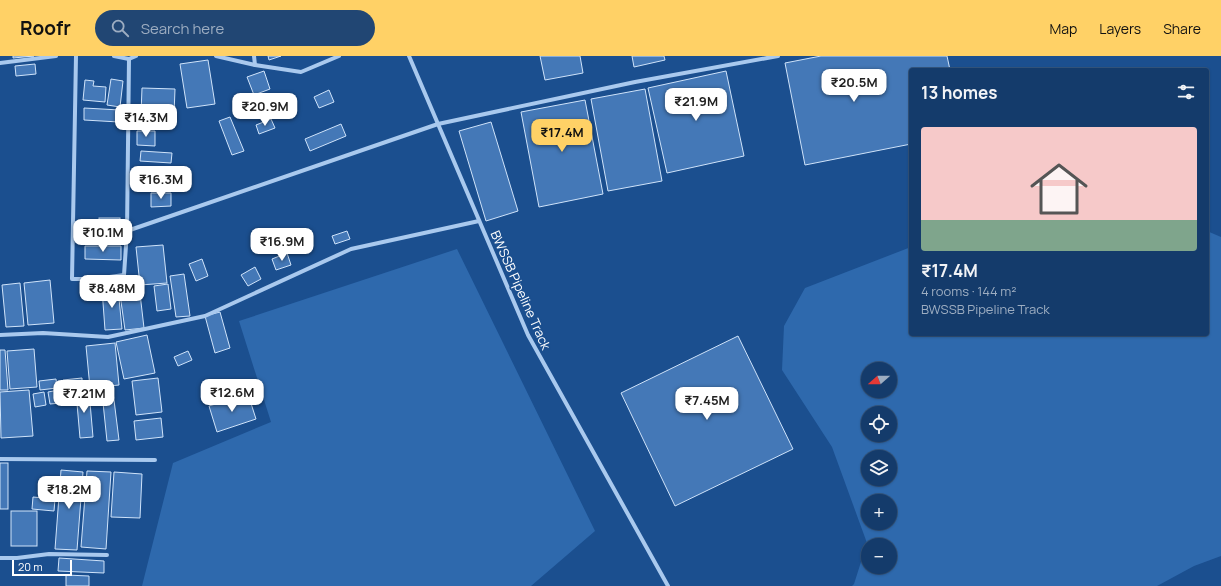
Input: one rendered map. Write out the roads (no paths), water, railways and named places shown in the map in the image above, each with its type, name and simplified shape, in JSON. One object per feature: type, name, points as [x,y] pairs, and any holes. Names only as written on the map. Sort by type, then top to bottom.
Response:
[{"type":"street","points":[[0,63],[56,56]]},
{"type":"street","points":[[76,56],[72,279],[95,279],[124,275],[128,232],[129,59]]},
{"type":"street","points":[[114,56],[129,59],[136,56]]},
{"type":"street","points":[[216,56],[255,65],[301,72],[339,56]]},
{"type":"street","points":[[254,56],[255,65]]},
{"type":"street","name":"BWSSB Pipeline Track","points":[[409,56],[528,335],[668,586]]},
{"type":"street","points":[[128,232],[438,124],[635,82],[778,56]]},
{"type":"street","points":[[0,331],[0,335],[43,333],[108,337],[205,316],[351,249],[479,221]]},
{"type":"street","points":[[0,459],[155,460]]},
{"type":"street","points":[[0,558],[17,558],[49,554],[107,555]]}]
